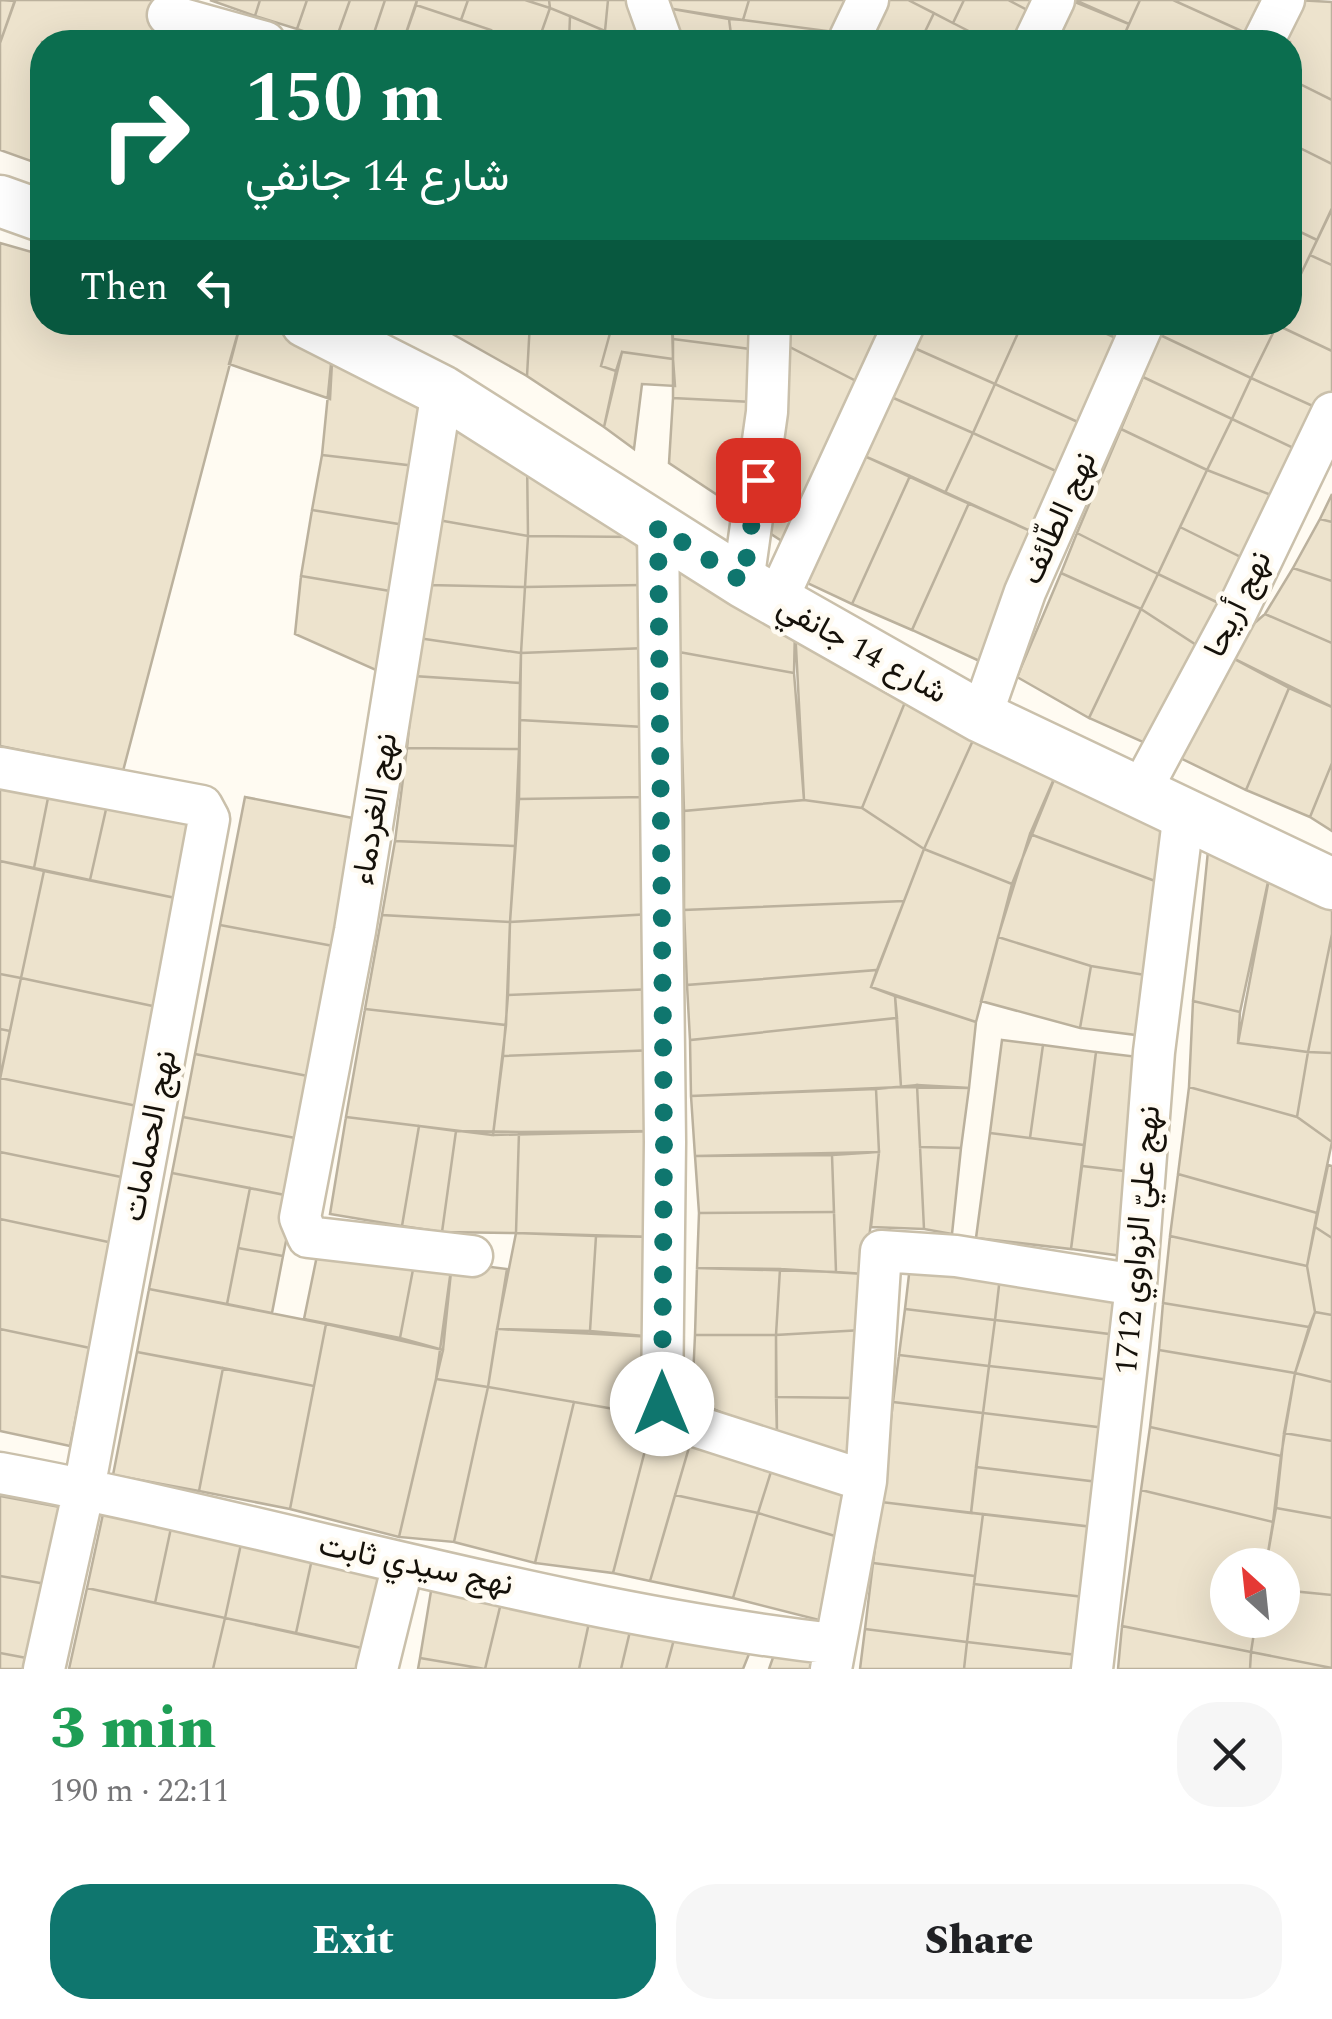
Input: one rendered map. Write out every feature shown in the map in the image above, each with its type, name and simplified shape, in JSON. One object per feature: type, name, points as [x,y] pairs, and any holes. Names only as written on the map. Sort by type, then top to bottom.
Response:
[{"type":"street","points":[[647,0],[658,30]]},
{"type":"street","points":[[854,30],[868,0]]},
{"type":"street","points":[[1040,30],[1054,0]]},
{"type":"street","points":[[1269,30],[1284,0]]},
{"type":"street","points":[[166,19],[213,30]]},
{"type":"street","points":[[0,200],[30,211]]},
{"type":"street","name":"شارع 14 جانفي","points":[[332,335],[442,391],[760,592],[981,716],[1332,884]]},
{"type":"street","points":[[760,592],[770,335]]},
{"type":"street","points":[[760,592],[898,335]]},
{"type":"street","name":"نهج الطّائف","points":[[981,716],[1025,592],[1138,335]]},
{"type":"street","name":"نهج الغردماء","points":[[442,391],[355,931],[301,1226],[308,1237],[472,1256]]},
{"type":"street","name":"نهج أريحا","points":[[1162,802],[1236,613],[1332,413]]},
{"type":"street","points":[[658,526],[664,1142],[662,1404],[670,1418],[866,1481]]},
{"type":"street","name":"نهج الحمامات","points":[[0,768],[202,806],[209,819],[84,1488],[44,1669]]},
{"type":"street","name":"نهج عليّ الزواوي 1712","points":[[1092,1669],[1136,1285],[1154,1052],[1162,802]]},
{"type":"street","points":[[833,1656],[866,1481],[884,1248],[1136,1285]]},
{"type":"street","name":"نهج سيدي ثابت","points":[[0,1473],[84,1488],[764,1653],[833,1656]]},
{"type":"street","points":[[377,1669],[402,1564]]},
{"type":"building","points":[[0,0],[15,1],[0,43]]},
{"type":"building","points":[[15,0],[168,0],[157,30],[30,30],[30,161],[0,150],[0,43]]},
{"type":"building","points":[[210,0],[260,0],[255,16]]},
{"type":"building","points":[[260,0],[307,0],[297,29],[255,16]]},
{"type":"building","points":[[307,0],[350,0],[339,30],[297,29]]},
{"type":"building","points":[[350,0],[385,0],[375,30],[339,30]]},
{"type":"building","points":[[385,0],[417,0],[407,30],[375,30]]},
{"type":"building","points":[[417,0],[468,0],[461,20],[416,5]]},
{"type":"building","points":[[468,0],[525,0],[550,8],[542,30],[491,30],[461,20]]},
{"type":"building","points":[[525,0],[549,0],[550,8]]},
{"type":"building","points":[[549,0],[608,0],[605,30],[603,30],[550,8]]},
{"type":"building","points":[[608,0],[636,0],[644,30],[605,30]]},
{"type":"building","points":[[665,0],[749,0],[743,20],[667,8]]},
{"type":"building","points":[[749,0],[858,0],[843,30],[743,20]]},
{"type":"building","points":[[884,0],[908,0],[934,13],[926,30],[870,30]]},
{"type":"building","points":[[908,0],[964,0],[953,23]]},
{"type":"building","points":[[964,0],[1008,0],[1035,14],[1028,30],[967,30],[953,23]]},
{"type":"building","points":[[1008,0],[1041,0],[1035,14]]},
{"type":"building","points":[[1070,0],[1129,24],[1126,30],[1056,30]]},
{"type":"building","points":[[1075,0],[1140,0],[1129,24]]},
{"type":"building","points":[[1140,0],[1173,0],[1239,30],[1126,30]]},
{"type":"building","points":[[1173,0],[1274,0],[1261,30],[1239,30]]},
{"type":"building","points":[[1296,0],[1332,2],[1332,100],[1302,85],[1302,30],[1280,30]]},
{"type":"building","points":[[416,5],[491,30],[407,30]]},
{"type":"building","points":[[550,8],[570,16],[569,30],[542,30]]},
{"type":"building","points":[[667,8],[729,19],[730,30],[673,30]]},
{"type":"building","points":[[934,13],[967,30],[926,30]]},
{"type":"building","points":[[570,16],[603,30],[569,30]]},
{"type":"building","points":[[729,19],[818,30],[730,30]]},
{"type":"building","points":[[1302,85],[1332,100],[1332,164],[1302,149]]},
{"type":"building","points":[[1302,149],[1332,164],[1332,208],[1317,240],[1302,233]]},
{"type":"building","points":[[1332,209],[1332,265],[1310,255]]},
{"type":"building","points":[[1302,233],[1317,240],[1302,272]]},
{"type":"building","points":[[0,243],[30,252],[30,335],[238,335],[123,771],[0,746]]},
{"type":"building","points":[[1310,255],[1332,265],[1332,351],[1298,335],[1302,335],[1302,272]]},
{"type":"building","points":[[237,335],[314,335],[333,344],[330,399],[229,364]]},
{"type":"building","points":[[454,335],[529,335],[527,376]]},
{"type":"building","points":[[529,335],[610,335],[601,366],[616,371],[604,427],[527,376]]},
{"type":"building","points":[[610,335],[672,335],[673,359],[622,352],[616,371],[601,366]]},
{"type":"building","points":[[673,335],[756,335],[758,350],[673,339]]},
{"type":"building","points":[[782,335],[886,335],[864,385],[782,343]]},
{"type":"building","points":[[917,335],[1017,335],[995,384],[912,347]]},
{"type":"building","points":[[1017,335],[1109,335],[1131,345],[1093,429],[995,384]]},
{"type":"building","points":[[1109,335],[1134,335],[1131,345]]},
{"type":"building","points":[[1160,335],[1272,335],[1251,378]]},
{"type":"building","points":[[1160,335],[1251,378],[1232,419],[1143,377]]},
{"type":"building","points":[[1272,335],[1298,335],[1332,351],[1332,400],[1326,412],[1251,378]]},
{"type":"building","points":[[673,339],[758,350],[752,402],[673,398]]},
{"type":"building","points":[[782,343],[864,385],[791,547],[768,532]]},
{"type":"building","points":[[333,344],[426,391],[416,466],[322,455]]},
{"type":"building","points":[[912,347],[995,384],[973,433],[889,396]]},
{"type":"building","points":[[622,352],[673,359],[675,386],[642,384],[634,449],[604,427]]},
{"type":"building","points":[[1143,377],[1232,419],[1207,470],[1121,429]]},
{"type":"building","points":[[1251,378],[1326,412],[1306,454],[1232,419]]},
{"type":"building","points":[[995,384],[1093,429],[1071,478],[973,433]]},
{"type":"building","points":[[889,396],[973,433],[945,493],[862,455]]},
{"type":"building","points":[[673,398],[752,402],[743,512],[669,463]]},
{"type":"building","points":[[458,409],[527,458],[528,536],[438,520]]},
{"type":"building","points":[[1232,419],[1306,454],[1284,500],[1207,470]]},
{"type":"building","points":[[1121,429],[1207,470],[1158,574],[1077,533]]},
{"type":"building","points":[[973,433],[1071,478],[1044,537],[945,493]]},
{"type":"building","points":[[322,455],[416,466],[405,525],[312,510]]},
{"type":"building","points":[[862,455],[910,476],[852,604],[805,582]]},
{"type":"building","points":[[527,458],[636,537],[528,536]]},
{"type":"building","points":[[1207,470],[1284,500],[1253,563],[1180,527]]},
{"type":"building","points":[[910,476],[969,503],[912,630],[852,604]]},
{"type":"building","points":[[1332,494],[1332,522],[1320,519]]},
{"type":"building","points":[[969,503],[1044,537],[986,664],[912,630]]},
{"type":"building","points":[[312,510],[405,525],[396,592],[301,576]]},
{"type":"building","points":[[1320,519],[1332,522],[1332,581],[1293,568]]},
{"type":"building","points":[[438,520],[528,536],[525,587],[428,585]]},
{"type":"building","points":[[1180,527],[1253,563],[1231,609],[1158,574]]},
{"type":"building","points":[[1077,533],[1158,574],[1141,609],[1061,573]]},
{"type":"building","points":[[528,536],[636,537],[641,585],[525,587]]},
{"type":"building","points":[[679,551],[795,628],[794,673],[679,652]]},
{"type":"building","points":[[1293,568],[1332,581],[1332,643],[1265,614]]},
{"type":"building","points":[[1061,573],[1141,609],[1089,718],[1017,677]]},
{"type":"building","points":[[1158,574],[1231,609],[1207,652],[1141,609]]},
{"type":"building","points":[[301,576],[396,592],[387,675],[295,634]]},
{"type":"building","points":[[428,585],[525,587],[521,653],[418,638]]},
{"type":"building","points":[[641,585],[646,648],[521,653],[525,587]]},
{"type":"building","points":[[1141,609],[1207,652],[1154,747],[1089,718]]},
{"type":"building","points":[[1265,614],[1332,643],[1332,707],[1221,652]]},
{"type":"building","points":[[795,628],[910,690],[862,808],[804,800]]},
{"type":"building","points":[[418,638],[521,653],[520,683],[414,676]]},
{"type":"building","points":[[646,648],[643,727],[520,720],[521,653]]},
{"type":"building","points":[[679,652],[794,673],[804,800],[684,811]]},
{"type":"building","points":[[1221,652],[1289,688],[1246,790],[1174,755]]},
{"type":"building","points":[[414,676],[520,683],[519,749],[407,748]]},
{"type":"building","points":[[1289,688],[1332,707],[1332,763],[1310,817],[1246,790]]},
{"type":"building","points":[[910,690],[979,727],[924,849],[862,808]]},
{"type":"building","points":[[520,720],[643,727],[645,797],[519,799]]},
{"type":"building","points":[[979,727],[1060,765],[1012,884],[924,849]]},
{"type":"building","points":[[407,748],[519,749],[515,846],[395,841]]},
{"type":"building","points":[[1332,763],[1332,831],[1310,817]]},
{"type":"building","points":[[1060,765],[1175,824],[1163,884],[1030,834]]},
{"type":"building","points":[[0,783],[49,793],[34,868],[0,861]]},
{"type":"building","points":[[49,793],[107,805],[90,880],[34,868]]},
{"type":"building","points":[[245,797],[368,821],[344,948],[220,925]]},
{"type":"building","points":[[645,797],[651,914],[510,922],[519,799]]},
{"type":"building","points":[[804,800],[862,808],[924,849],[904,901],[684,910],[684,811]]},
{"type":"building","points":[[107,805],[201,825],[185,900],[90,880]]},
{"type":"building","points":[[1210,831],[1271,868],[1240,1012],[1193,1001]]},
{"type":"building","points":[[1030,834],[1163,884],[1157,977],[1091,966],[998,937]]},
{"type":"building","points":[[395,841],[515,846],[510,922],[382,915]]},
{"type":"building","points":[[924,849],[1012,884],[976,1022],[871,987]]},
{"type":"building","points":[[0,861],[44,871],[21,978],[0,974]]},
{"type":"building","points":[[1271,868],[1332,898],[1332,934],[1308,1052],[1238,1043]]},
{"type":"building","points":[[44,871],[185,900],[162,1008],[21,978]]},
{"type":"building","points":[[904,901],[877,970],[687,985],[684,910]]},
{"type":"building","points":[[651,914],[654,989],[508,995],[510,922]]},
{"type":"building","points":[[382,915],[510,922],[506,1025],[365,1009]]},
{"type":"building","points":[[220,925],[344,948],[318,1078],[195,1054]]},
{"type":"building","points":[[1332,934],[1332,1053],[1308,1052]]},
{"type":"building","points":[[998,937],[1091,966],[1080,1028],[981,1001]]},
{"type":"building","points":[[1091,966],[1157,977],[1152,1037],[1080,1028]]},
{"type":"building","points":[[877,970],[871,987],[895,996],[897,1018],[690,1040],[687,985]]},
{"type":"building","points":[[0,974],[21,978],[10,1031],[0,1029]]},
{"type":"building","points":[[21,978],[162,1008],[142,1107],[0,1078]]},
{"type":"building","points":[[654,989],[656,1050],[503,1056],[508,995]]},
{"type":"building","points":[[895,996],[976,1022],[969,1088],[901,1087]]},
{"type":"building","points":[[1193,1001],[1240,1012],[1238,1043],[1308,1052],[1297,1117],[1189,1087]]},
{"type":"building","points":[[365,1009],[506,1025],[493,1135],[346,1117]]},
{"type":"building","points":[[897,1018],[901,1087],[691,1096],[690,1040]]},
{"type":"building","points":[[0,1029],[10,1031],[0,1079]]},
{"type":"building","points":[[1002,1040],[1043,1045],[1030,1138],[990,1133]]},
{"type":"building","points":[[1043,1045],[1096,1052],[1084,1145],[1030,1138]]},
{"type":"building","points":[[656,1050],[661,1131],[493,1135],[503,1056]]},
{"type":"building","points":[[1096,1052],[1147,1058],[1133,1172],[1082,1166]]},
{"type":"building","points":[[1308,1052],[1332,1053],[1332,1142],[1297,1117]]},
{"type":"building","points":[[195,1054],[318,1078],[306,1140],[183,1117]]},
{"type":"building","points":[[0,1078],[142,1107],[126,1178],[0,1152]]},
{"type":"building","points":[[917,1085],[969,1088],[961,1148],[920,1147]]},
{"type":"building","points":[[917,1085],[924,1229],[871,1227],[879,1152],[876,1089]]},
{"type":"building","points":[[1189,1087],[1297,1117],[1332,1142],[1317,1213],[1178,1174]]},
{"type":"building","points":[[876,1089],[879,1152],[695,1156],[691,1096]]},
{"type":"building","points":[[183,1117],[306,1140],[295,1197],[172,1173]]},
{"type":"building","points":[[346,1117],[419,1126],[402,1226],[330,1214]]},
{"type":"building","points":[[419,1126],[456,1131],[442,1232],[402,1226]]},
{"type":"building","points":[[456,1131],[519,1132],[516,1233],[442,1232]]},
{"type":"building","points":[[661,1131],[657,1237],[516,1233],[519,1132]]},
{"type":"building","points":[[990,1133],[1084,1145],[1071,1249],[976,1238]]},
{"type":"building","points":[[920,1147],[961,1148],[952,1234],[924,1229]]},
{"type":"building","points":[[0,1152],[126,1178],[113,1243],[0,1219]]},
{"type":"building","points":[[879,1152],[865,1274],[836,1272],[832,1155]]},
{"type":"building","points":[[832,1155],[834,1212],[699,1213],[695,1156]]},
{"type":"building","points":[[1328,1165],[1332,1166],[1332,1238],[1315,1227]]},
{"type":"building","points":[[1082,1166],[1133,1172],[1122,1256],[1071,1249]]},
{"type":"building","points":[[172,1173],[250,1188],[227,1304],[149,1289]]},
{"type":"building","points":[[1178,1174],[1317,1213],[1307,1266],[1170,1236]]},
{"type":"building","points":[[250,1188],[295,1197],[283,1256],[238,1248]]},
{"type":"building","points":[[834,1212],[836,1272],[697,1268],[699,1213]]},
{"type":"building","points":[[0,1219],[113,1243],[90,1348],[0,1329]]},
{"type":"building","points":[[1315,1227],[1332,1238],[1332,1315],[1315,1312],[1307,1266]]},
{"type":"building","points":[[516,1233],[596,1236],[590,1331],[497,1329]]},
{"type":"building","points":[[596,1236],[657,1237],[655,1337],[590,1331]]},
{"type":"building","points":[[1170,1236],[1307,1266],[1315,1312],[1309,1327],[1163,1303]]},
{"type":"building","points":[[320,1241],[415,1259],[400,1338],[304,1319]]},
{"type":"building","points":[[238,1248],[283,1256],[272,1313],[227,1304]]},
{"type":"building","points":[[415,1259],[452,1262],[443,1350],[400,1338]]},
{"type":"building","points":[[452,1262],[507,1269],[488,1387],[436,1379]]},
{"type":"building","points":[[910,1266],[1000,1277],[995,1320],[905,1309]]},
{"type":"building","points":[[697,1268],[780,1269],[776,1335],[695,1335]]},
{"type":"building","points":[[780,1269],[865,1274],[862,1330],[776,1335]]},
{"type":"building","points":[[1000,1277],[1131,1293],[1126,1336],[995,1320]]},
{"type":"building","points":[[149,1289],[326,1324],[314,1386],[137,1352]]},
{"type":"building","points":[[1163,1303],[1309,1327],[1295,1373],[1159,1350]]},
{"type":"building","points":[[905,1309],[995,1320],[989,1366],[899,1355]]},
{"type":"building","points":[[1315,1312],[1332,1315],[1332,1382],[1295,1373]]},
{"type":"building","points":[[995,1320],[1126,1336],[1120,1381],[989,1366]]},
{"type":"building","points":[[326,1324],[443,1350],[399,1537],[290,1509]]},
{"type":"building","points":[[0,1329],[90,1348],[70,1446],[0,1431]]},
{"type":"building","points":[[497,1329],[655,1337],[654,1416],[488,1387]]},
{"type":"building","points":[[862,1330],[860,1398],[776,1397],[776,1335]]},
{"type":"building","points":[[695,1335],[776,1335],[777,1436],[692,1400]]},
{"type":"building","points":[[1159,1350],[1295,1373],[1281,1456],[1150,1427]]},
{"type":"building","points":[[137,1352],[223,1368],[199,1491],[113,1475]]},
{"type":"building","points":[[899,1355],[989,1366],[983,1413],[893,1402]]},
{"type":"building","points":[[989,1366],[1120,1381],[1114,1429],[983,1413]]},
{"type":"building","points":[[223,1368],[314,1386],[290,1509],[199,1491]]},
{"type":"building","points":[[1295,1373],[1332,1382],[1332,1441],[1284,1433]]},
{"type":"building","points":[[436,1379],[488,1387],[454,1542],[399,1537]]},
{"type":"building","points":[[488,1387],[574,1402],[535,1563],[454,1542]]},
{"type":"building","points":[[776,1397],[860,1398],[854,1468],[777,1436]]},
{"type":"building","points":[[574,1402],[654,1416],[613,1573],[535,1563]]},
{"type":"building","points":[[893,1402],[983,1413],[971,1513],[881,1502]]},
{"type":"building","points":[[983,1413],[1114,1429],[1107,1483],[976,1467]]},
{"type":"building","points":[[654,1416],[693,1434],[650,1581],[613,1573]]},
{"type":"building","points":[[1150,1427],[1281,1456],[1273,1522],[1141,1490]]},
{"type":"building","points":[[1284,1433],[1332,1441],[1332,1518],[1276,1508]]},
{"type":"building","points":[[693,1434],[775,1459],[758,1513],[675,1495]]},
{"type":"building","points":[[775,1459],[846,1487],[835,1536],[758,1513]]},
{"type":"building","points":[[976,1467],[1107,1483],[1102,1528],[971,1513]]},
{"type":"building","points":[[1141,1490],[1273,1522],[1269,1548],[1210,1548],[1210,1638],[1253,1638],[1251,1652],[1122,1626]]},
{"type":"building","points":[[675,1495],[758,1513],[733,1598],[650,1581]]},
{"type":"building","points":[[0,1496],[60,1507],[46,1584],[0,1576]]},
{"type":"building","points":[[881,1502],[983,1514],[975,1576],[873,1563]]},
{"type":"building","points":[[1276,1508],[1332,1518],[1332,1595],[1300,1592],[1300,1548],[1269,1548]]},
{"type":"building","points":[[758,1513],[835,1536],[819,1620],[733,1598]]},
{"type":"building","points":[[103,1514],[171,1528],[155,1603],[87,1588]]},
{"type":"building","points":[[983,1514],[1102,1528],[1093,1598],[974,1584]]},
{"type":"building","points":[[171,1528],[241,1544],[225,1618],[155,1603]]},
{"type":"building","points":[[241,1544],[312,1559],[296,1633],[225,1618]]},
{"type":"building","points":[[312,1559],[392,1576],[375,1651],[296,1633]]},
{"type":"building","points":[[873,1563],[975,1576],[967,1642],[865,1629]]},
{"type":"building","points":[[0,1576],[46,1584],[32,1659],[0,1653]]},
{"type":"building","points":[[974,1584],[1093,1598],[1086,1656],[967,1642]]},
{"type":"building","points":[[432,1585],[501,1603],[485,1669],[420,1658]]},
{"type":"building","points":[[87,1588],[225,1618],[213,1669],[69,1669]]},
{"type":"building","points":[[1300,1592],[1332,1595],[1332,1668],[1251,1652],[1253,1638],[1300,1638]]},
{"type":"building","points":[[501,1603],[590,1618],[579,1669],[485,1669]]},
{"type":"building","points":[[225,1618],[375,1651],[371,1669],[213,1669]]},
{"type":"building","points":[[590,1618],[632,1623],[621,1669],[579,1669]]},
{"type":"building","points":[[632,1623],[676,1632],[666,1669],[621,1669]]},
{"type":"building","points":[[1122,1626],[1251,1652],[1250,1669],[1118,1669]]},
{"type":"building","points":[[865,1629],[967,1642],[964,1669],[860,1669]]},
{"type":"building","points":[[676,1632],[753,1644],[743,1669],[666,1669]]},
{"type":"building","points":[[967,1642],[1086,1656],[1084,1669],[964,1669]]},
{"type":"building","points":[[776,1649],[817,1661],[816,1669],[769,1669]]},
{"type":"building","points":[[1251,1652],[1332,1668],[1332,1669],[1250,1669]]},
{"type":"building","points":[[0,1653],[32,1659],[30,1669],[0,1669]]},
{"type":"building","points":[[420,1658],[485,1669],[418,1669]]},
{"type":"route","points":[[662,1404],[664,1142],[658,526],[743,582],[758,480]]}]
